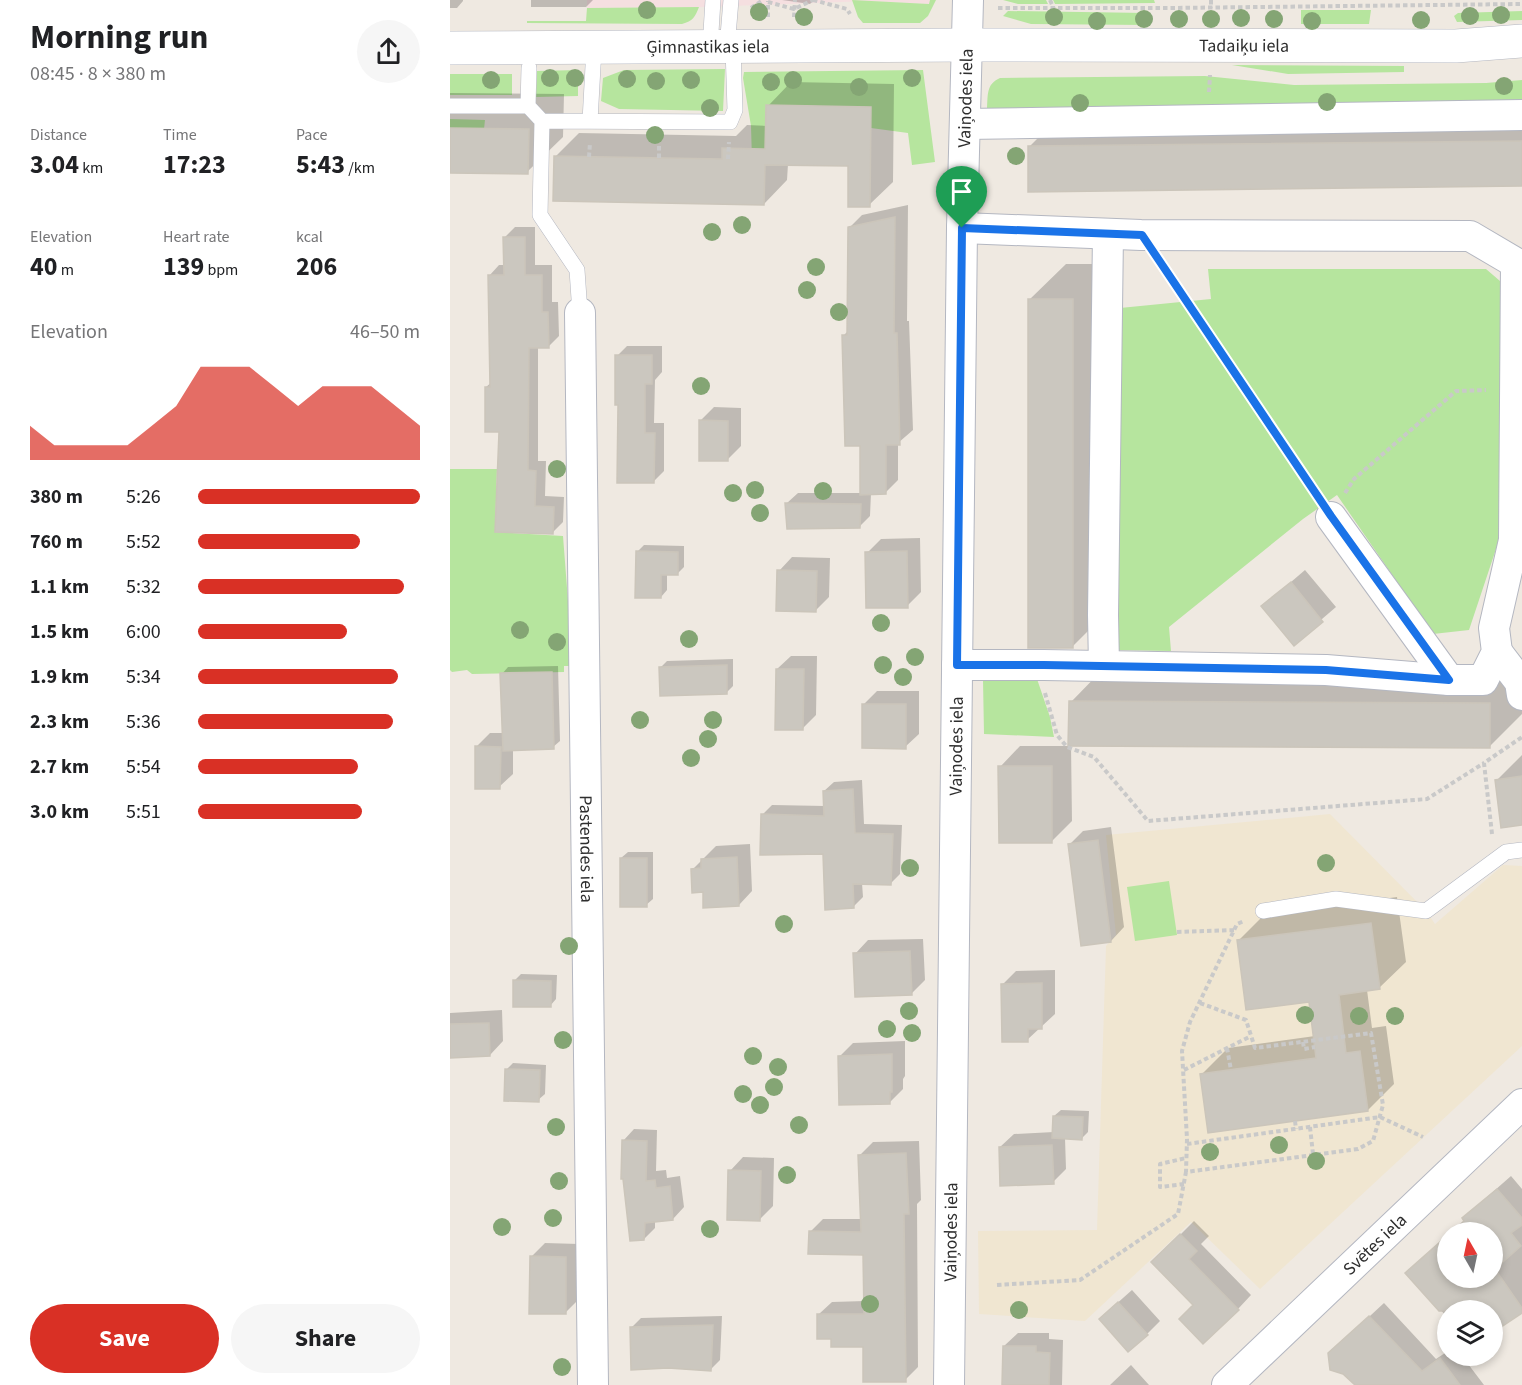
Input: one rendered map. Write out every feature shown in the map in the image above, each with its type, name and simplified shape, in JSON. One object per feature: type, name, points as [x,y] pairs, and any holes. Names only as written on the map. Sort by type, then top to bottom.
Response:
[{"type":"street","name":"Vaiņodes iela","points":[[949,1385],[964,124],[966,45],[981,1]]},
{"type":"street","name":"Tadaiķu iela","points":[[966,45],[1456,46],[1522,41]]},
{"type":"street","name":"Ģimnastikas iela","points":[[450,48],[966,45]]},
{"type":"street","points":[[964,124],[1522,115]]},
{"type":"street","points":[[962,228],[1142,235],[1470,236],[1519,261],[1514,540],[1494,628],[1497,652],[1520,682],[1522,695]]},
{"type":"street","points":[[1104,666],[1108,234]]},
{"type":"street","name":"Pastendes iela","points":[[580,313],[593,1385]]},
{"type":"street","points":[[1331,516],[1449,680]]},
{"type":"street","points":[[957,665],[1326,670],[1449,680],[1483,680],[1497,652]]},
{"type":"street","name":"Svētes iela","points":[[1227,1385],[1522,1104]]},
{"type":"lane","points":[[542,121],[730,122],[735,110],[713,0]]},
{"type":"lane","points":[[723,48],[731,0]]},
{"type":"lane","points":[[590,121],[594,48]]},
{"type":"lane","points":[[529,68],[528,106],[542,121],[540,215],[577,270],[580,313]]},
{"type":"lane","points":[[450,106],[528,106]]},
{"type":"lane","points":[[1263,911],[1336,899],[1426,911],[1506,852],[1522,849]]},
{"type":"path","points":[[768,2],[794,9],[813,0],[847,9],[851,17]]},
{"type":"path","points":[[1050,0],[1054,9]]},
{"type":"path","points":[[1211,0],[1211,8]]},
{"type":"path","points":[[981,1],[999,9],[1522,4]]},
{"type":"path","points":[[1142,235],[1331,516],[1354,478],[1456,391],[1515,390]]},
{"type":"path","points":[[1044,665],[1042,684],[1057,735],[1067,747],[1094,757],[1148,821],[1427,799],[1522,737]]},
{"type":"path","points":[[1484,763],[1491,834],[1502,836]]},
{"type":"path","points":[[997,1286],[1080,1280],[1178,1214],[1186,1172],[1187,1144],[1182,1051],[1190,1022],[1237,924],[1263,911]]},
{"type":"path","points":[[1176,932],[1234,930]]},
{"type":"path","points":[[1186,1172],[1358,1149],[1373,1141],[1383,1105],[1371,1033],[1255,1048],[1246,1020],[1200,1003]]},
{"type":"path","points":[[1184,1071],[1251,1036]]},
{"type":"path","points":[[1303,1042],[1304,1048],[1315,1047]]},
{"type":"path","points":[[1227,1048],[1231,1070]]},
{"type":"path","points":[[1187,1144],[1380,1117],[1423,1137]]},
{"type":"path","points":[[1295,1121],[1296,1129]]},
{"type":"path","points":[[1310,1127],[1313,1154]]},
{"type":"path","points":[[1184,1184],[1160,1187],[1160,1164],[1186,1158]]},
{"type":"shaded area","points":[[587,0],[930,0],[929,4],[868,1],[705,7],[587,8]]},
{"type":"shaded area","points":[[1330,814],[1426,911],[1435,924],[1503,865],[1522,866],[1522,1046],[1260,1289],[1191,1222],[1085,1321],[979,1314],[978,1231],[1097,1230],[1106,946],[1116,935],[1106,835]]},
{"type":"green space","points":[[852,0],[929,4],[930,0],[936,0],[928,16],[920,23],[863,23],[858,17]]},
{"type":"green space","points":[[1003,0],[1046,0],[1048,4],[1018,4]]},
{"type":"green space","points":[[1053,0],[1154,0],[1155,3],[1055,4]]},
{"type":"green space","points":[[699,7],[693,18],[682,24],[527,23],[527,21],[586,21],[587,8]]},
{"type":"green space","points":[[1301,10],[1371,10],[1369,24],[1301,24]]},
{"type":"green space","points":[[1008,11],[1147,13],[1146,25],[1031,24],[1003,16]]},
{"type":"green space","points":[[1522,11],[1522,20],[1457,22],[1454,16],[1458,13]]},
{"type":"green space","points":[[1232,65],[1404,66],[1404,72],[1288,74]]},
{"type":"green space","points":[[725,69],[723,111],[619,109],[601,101],[603,78],[624,70]]},
{"type":"green space","points":[[578,70],[578,96],[536,97],[537,71]]},
{"type":"green space","points":[[923,70],[935,162],[912,165],[908,133],[871,128],[871,107],[766,105],[765,160],[752,160],[751,126],[744,72]]},
{"type":"green space","points":[[450,74],[512,74],[512,95],[450,95]]},
{"type":"green space","points":[[1205,76],[1294,85],[1486,83],[1522,80],[1522,103],[987,110],[990,87],[995,80],[1000,78]]},
{"type":"green space","points":[[450,119],[485,120],[484,129],[450,128]]},
{"type":"green space","points":[[1208,269],[1486,269],[1507,287],[1505,522],[1469,630],[1433,634],[1337,495],[1303,519],[1169,627],[1171,651],[1113,650],[1120,308],[1211,299]]},
{"type":"green space","points":[[450,469],[497,469],[495,532],[563,536],[573,666],[564,666],[564,672],[472,674],[467,670],[452,672],[450,670]]},
{"type":"green space","points":[[1037,679],[1054,737],[984,734],[983,680]]},
{"type":"green space","points":[[1169,881],[1177,935],[1135,941],[1127,887]]},
{"type":"building","points":[[766,105],[871,107],[870,207],[848,207],[848,166],[765,165],[764,205],[553,201],[554,156],[722,159],[722,148],[765,149]]},
{"type":"building","points":[[450,128],[529,129],[528,174],[450,173]]},
{"type":"building","points":[[1522,141],[1522,186],[1028,192],[1028,146]]},
{"type":"building","points":[[895,217],[894,333],[897,333],[900,445],[886,445],[886,494],[860,495],[860,446],[845,446],[842,335],[847,335],[848,227]]},
{"type":"building","points":[[503,237],[525,237],[525,275],[542,275],[542,312],[548,312],[549,348],[529,348],[528,470],[536,471],[535,506],[554,507],[553,534],[495,532],[499,432],[485,432],[485,387],[490,387],[488,275],[504,275]]},
{"type":"building","points":[[1028,299],[1073,299],[1073,648],[1028,648]]},
{"type":"building","points":[[615,355],[652,355],[652,384],[645,384],[645,433],[655,433],[654,483],[617,483],[618,405],[615,405]]},
{"type":"building","points":[[699,420],[728,421],[728,461],[699,461]]},
{"type":"building","points":[[785,503],[861,504],[860,528],[787,529]]},
{"type":"building","points":[[636,551],[678,552],[678,575],[661,575],[661,598],[635,598]]},
{"type":"building","points":[[907,551],[908,608],[866,608],[865,552]]},
{"type":"building","points":[[777,570],[817,571],[816,612],[776,611]]},
{"type":"building","points":[[1291,582],[1323,622],[1294,646],[1261,606]]},
{"type":"building","points":[[727,665],[727,694],[660,696],[659,667]]},
{"type":"building","points":[[776,669],[804,669],[803,730],[775,730]]},
{"type":"building","points":[[552,672],[554,749],[503,751],[500,673]]},
{"type":"building","points":[[1069,701],[1490,703],[1490,748],[1068,746]]},
{"type":"building","points":[[862,704],[906,704],[906,749],[862,748]]},
{"type":"building","points":[[475,746],[501,747],[500,789],[475,789]]},
{"type":"building","points":[[998,766],[1052,766],[1052,843],[999,843]]},
{"type":"building","points":[[1522,776],[1522,825],[1501,828],[1495,780]]},
{"type":"building","points":[[853,789],[855,833],[893,834],[891,885],[853,884],[854,908],[825,910],[823,854],[760,855],[761,814],[824,816],[823,791]]},
{"type":"building","points":[[1098,840],[1111,942],[1081,946],[1068,844]]},
{"type":"building","points":[[737,857],[739,906],[703,908],[703,892],[692,893],[691,869],[701,868],[701,859]]},
{"type":"building","points":[[620,858],[647,858],[647,907],[620,907]]},
{"type":"building","points":[[1371,923],[1380,989],[1339,995],[1346,1053],[1360,1051],[1368,1111],[1208,1133],[1200,1074],[1316,1058],[1309,1002],[1246,1010],[1237,940]]},
{"type":"building","points":[[910,951],[912,995],[855,997],[853,953]]},
{"type":"building","points":[[513,980],[551,981],[551,1007],[513,1007]]},
{"type":"building","points":[[1042,983],[1042,1029],[1028,1029],[1028,1042],[1002,1042],[1001,984]]},
{"type":"building","points":[[489,1023],[490,1056],[450,1058],[450,1024]]},
{"type":"building","points":[[892,1054],[890,1104],[839,1105],[838,1056]]},
{"type":"building","points":[[505,1069],[540,1070],[539,1102],[504,1101]]},
{"type":"building","points":[[1053,1116],[1083,1117],[1082,1140],[1052,1138]]},
{"type":"building","points":[[622,1140],[647,1141],[646,1181],[655,1180],[656,1188],[670,1186],[673,1220],[645,1223],[644,1240],[630,1241],[623,1179],[621,1179]]},
{"type":"building","points":[[1052,1145],[1054,1184],[1000,1186],[999,1147]]},
{"type":"building","points":[[906,1153],[909,1214],[904,1214],[906,1382],[863,1382],[863,1347],[831,1347],[831,1339],[817,1339],[817,1314],[864,1314],[863,1255],[808,1254],[809,1231],[861,1232],[858,1155]]},
{"type":"building","points":[[728,1170],[761,1171],[760,1221],[727,1220]]},
{"type":"building","points":[[1497,1189],[1522,1218],[1522,1225],[1511,1233],[1521,1246],[1503,1262],[1503,1222],[1463,1222],[1462,1218]]},
{"type":"building","points":[[1180,1234],[1197,1251],[1189,1259],[1239,1310],[1203,1344],[1179,1319],[1193,1305],[1151,1262]]},
{"type":"building","points":[[1437,1245],[1437,1288],[1503,1288],[1503,1281],[1522,1308],[1522,1313],[1503,1326],[1503,1300],[1437,1300],[1437,1309],[1405,1273]]},
{"type":"building","points":[[530,1256],[566,1257],[566,1314],[529,1314]]},
{"type":"building","points":[[1118,1302],[1148,1335],[1128,1352],[1099,1319]]},
{"type":"building","points":[[1369,1316],[1422,1371],[1437,1360],[1437,1366],[1446,1366],[1460,1385],[1355,1385],[1343,1374],[1330,1370],[1328,1353]]},
{"type":"building","points":[[713,1325],[711,1371],[668,1368],[631,1370],[630,1327]]},
{"type":"building","points":[[1003,1346],[1036,1346],[1036,1352],[1050,1353],[1049,1385],[1002,1385]]},
{"type":"route","points":[[962,228],[1142,235],[1331,516],[1449,680],[1326,670],[957,665],[962,228]]}]
